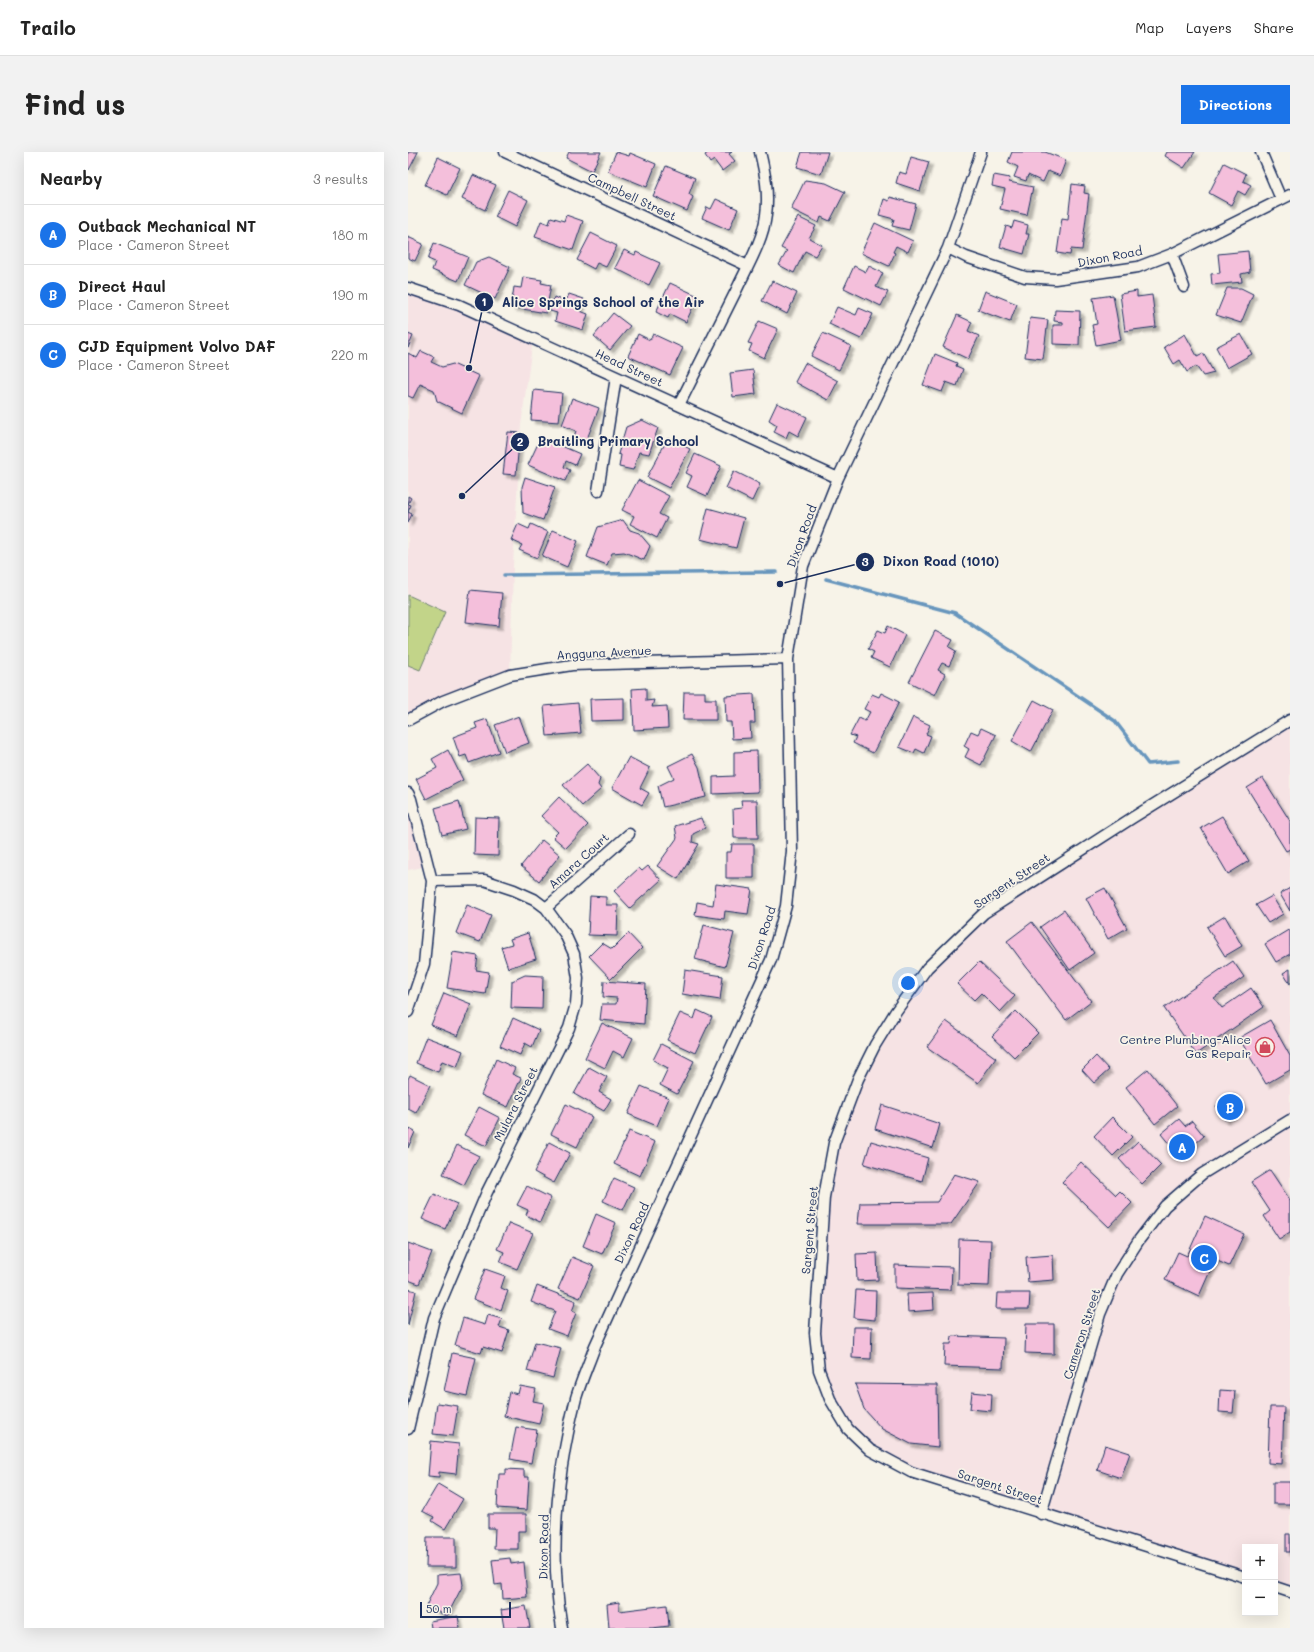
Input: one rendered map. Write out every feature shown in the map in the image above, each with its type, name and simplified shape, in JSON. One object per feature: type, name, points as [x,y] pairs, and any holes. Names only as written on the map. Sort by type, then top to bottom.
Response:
[{"type":"street","name":"Campbell Street","points":[[505,152],[748,266]]},
{"type":"street","points":[[679,405],[763,233],[768,195],[766,176],[760,152]]},
{"type":"street","name":"Dixon Road","points":[[562,1628],[558,1604],[556,1534],[559,1495],[566,1443],[577,1397],[595,1346],[771,960],[786,906],[792,851],[788,659],[803,566],[838,478],[948,248],[981,152]]},
{"type":"street","points":[[1261,152],[1286,197]]},
{"type":"street","name":"Dixon Road","points":[[948,248],[966,258],[1024,277],[1055,279],[1138,267],[1172,254],[1286,197]]},
{"type":"street","points":[[1172,254],[1184,287]]},
{"type":"street","name":"Head Street","points":[[408,288],[459,305],[838,478]]},
{"type":"street","points":[[598,491],[616,377]]},
{"type":"street","name":"Angguna Avenue","points":[[408,720],[443,701],[510,675],[572,665],[788,659]]},
{"type":"street","name":"Sargent Street","points":[[1242,1576],[911,1472],[870,1450],[848,1429],[830,1399],[819,1370],[815,1333],[824,1197],[834,1143],[858,1079],[875,1045],[896,1011],[927,968],[984,913],[1132,818],[1290,720]]},
{"type":"street","points":[[408,793],[411,799],[432,881],[424,964],[408,1012]]},
{"type":"street","name":"Amara Court","points":[[546,908],[629,834]]},
{"type":"street","name":"Mulara Street","points":[[408,1429],[434,1318],[487,1192],[570,1028],[576,1004],[578,978],[574,954],[564,934],[546,908],[534,899],[514,890],[484,880],[432,881]]},
{"type":"street","name":"Cameron Street","points":[[1041,1514],[1100,1314],[1117,1274],[1139,1240],[1165,1206],[1202,1174],[1290,1120]]},
{"type":"street","points":[[1278,1588],[1290,1592]]},
{"type":"shaded area","points":[[408,288],[533,339],[521,425],[513,566],[510,675],[408,720]]},
{"type":"shaded area","points":[[1290,720],[1290,1592],[1278,1588],[1278,1544],[1242,1544],[1242,1576],[911,1472],[870,1450],[830,1399],[815,1333],[834,1143],[858,1079],[927,968],[984,913]]},
{"type":"shaded area","points":[[408,793],[428,866],[408,870]]},
{"type":"green space","points":[[408,595],[445,612],[420,670],[408,665]]},
{"type":"building","points":[[408,152],[418,152],[409,170],[408,169]]},
{"type":"building","points":[[569,152],[601,152],[592,171],[566,158]]},
{"type":"building","points":[[616,152],[629,156],[630,153],[656,164],[647,187],[608,171]]},
{"type":"building","points":[[709,152],[732,152],[729,154],[735,161],[722,171],[714,160],[710,163],[705,155]]},
{"type":"building","points":[[802,152],[828,152],[821,174],[797,167]]},
{"type":"building","points":[[1012,152],[1045,152],[1066,160],[1060,176],[1048,171],[1043,182],[1028,175],[1026,181],[1014,177],[1018,167],[1008,162]]},
{"type":"building","points":[[1167,152],[1195,152],[1184,168],[1165,156]]},
{"type":"building","points":[[438,157],[460,168],[447,195],[425,185]]},
{"type":"building","points":[[911,157],[929,162],[920,191],[896,183],[899,172],[906,174]]},
{"type":"building","points":[[1224,163],[1246,174],[1243,181],[1251,185],[1245,195],[1238,191],[1231,205],[1209,193]]},
{"type":"building","points":[[666,166],[695,178],[689,194],[693,197],[687,211],[653,196]]},
{"type":"building","points":[[473,175],[496,185],[485,210],[462,199]]},
{"type":"building","points":[[994,175],[1010,178],[1009,182],[1033,187],[1027,215],[1000,209],[1005,189],[992,186]]},
{"type":"building","points":[[805,180],[826,183],[845,192],[830,221],[821,217],[819,223],[791,209]]},
{"type":"building","points":[[1072,184],[1085,186],[1084,193],[1089,194],[1082,250],[1071,249],[1070,255],[1057,253],[1062,218],[1068,219]]},
{"type":"building","points":[[508,190],[528,200],[515,227],[495,217]]},
{"type":"building","points":[[890,197],[916,204],[909,230],[892,226],[894,219],[879,215],[884,199],[889,201]]},
{"type":"building","points":[[716,199],[738,209],[729,230],[702,218],[707,207],[711,209]]},
{"type":"building","points":[[566,215],[583,221],[573,250],[535,237],[541,221],[549,224],[551,217],[564,221]]},
{"type":"building","points":[[798,217],[816,226],[809,238],[822,245],[815,256],[805,251],[794,273],[779,265],[787,251],[781,248]]},
{"type":"building","points":[[1014,221],[1028,225],[1026,234],[1029,234],[1024,254],[1000,247],[1006,226],[1012,228]]},
{"type":"building","points":[[875,223],[913,241],[908,252],[896,246],[893,252],[895,253],[889,266],[861,253]]},
{"type":"building","points":[[591,233],[617,246],[606,267],[597,263],[594,269],[577,260]]},
{"type":"building","points":[[408,237],[423,244],[415,261],[408,258]]},
{"type":"building","points":[[434,243],[468,257],[458,281],[432,270],[435,262],[428,259]]},
{"type":"building","points":[[624,250],[635,255],[636,252],[660,263],[649,285],[615,268]]},
{"type":"building","points":[[1248,251],[1250,272],[1241,274],[1242,282],[1212,285],[1211,274],[1220,273],[1218,254]]},
{"type":"building","points":[[489,257],[510,267],[495,299],[465,285],[476,262]]},
{"type":"building","points":[[854,266],[866,272],[869,266],[883,273],[876,287],[888,292],[881,306],[844,288]]},
{"type":"building","points":[[523,277],[542,280],[541,283],[551,285],[546,313],[511,307],[514,287],[521,288]]},
{"type":"building","points":[[772,281],[797,293],[787,314],[762,301]]},
{"type":"building","points":[[670,283],[698,296],[686,322],[670,314],[668,318],[656,312]]},
{"type":"building","points":[[1227,288],[1241,288],[1253,294],[1241,323],[1216,315]]},
{"type":"building","points":[[985,291],[1017,304],[1010,322],[978,310]]},
{"type":"building","points":[[1137,291],[1137,297],[1152,295],[1156,327],[1125,331],[1120,294]]},
{"type":"building","points":[[569,294],[584,299],[580,311],[588,314],[583,330],[555,321],[557,313],[550,311],[554,297],[566,301]]},
{"type":"building","points":[[1113,295],[1121,340],[1096,345],[1092,325],[1097,324],[1093,298]]},
{"type":"building","points":[[837,307],[856,315],[859,308],[873,314],[861,339],[829,324]]},
{"type":"building","points":[[1055,310],[1080,311],[1079,345],[1053,344],[1053,325],[1063,325],[1063,322],[1054,321]]},
{"type":"building","points":[[613,313],[630,326],[610,350],[594,336]]},
{"type":"building","points":[[957,315],[972,322],[968,331],[979,336],[968,359],[943,347]]},
{"type":"building","points":[[1030,318],[1048,320],[1043,359],[1025,357]]},
{"type":"building","points":[[759,321],[778,329],[764,358],[749,351],[752,344],[748,343]]},
{"type":"building","points":[[823,333],[851,346],[839,370],[811,356]]},
{"type":"building","points":[[408,334],[413,336],[408,348]]},
{"type":"building","points":[[638,334],[650,340],[653,334],[683,348],[670,375],[628,356]]},
{"type":"building","points":[[1185,334],[1197,356],[1203,353],[1214,373],[1203,376],[1196,366],[1187,372],[1180,360],[1174,364],[1164,347]]},
{"type":"building","points":[[1241,334],[1252,354],[1227,368],[1216,347]]},
{"type":"building","points":[[421,351],[434,357],[431,362],[442,367],[453,364],[479,376],[462,413],[437,401],[434,390],[420,384],[413,398],[408,396],[408,353],[417,358]]},
{"type":"building","points":[[935,354],[957,363],[956,366],[963,369],[957,386],[946,382],[942,392],[923,385]]},
{"type":"building","points":[[805,363],[838,381],[828,400],[795,382]]},
{"type":"building","points":[[753,370],[756,394],[733,397],[730,373]]},
{"type":"building","points":[[534,390],[562,393],[559,422],[531,420]]},
{"type":"building","points":[[572,398],[599,408],[585,444],[573,439],[576,431],[562,425]]},
{"type":"building","points":[[777,403],[807,417],[798,436],[789,431],[786,438],[774,432],[777,425],[769,420]]},
{"type":"building","points":[[642,420],[658,428],[649,454],[639,452],[633,470],[619,467],[621,455],[618,454],[626,427]]},
{"type":"building","points":[[508,432],[520,433],[516,475],[503,474]]},
{"type":"building","points":[[541,437],[580,454],[575,465],[566,461],[564,467],[570,470],[565,481],[528,465]]},
{"type":"building","points":[[668,438],[690,449],[669,488],[647,477]]},
{"type":"building","points":[[695,454],[721,466],[707,496],[687,487],[692,476],[686,473]]},
{"type":"building","points":[[734,471],[760,484],[752,501],[726,488]]},
{"type":"building","points":[[525,477],[555,487],[543,520],[523,513],[522,487]]},
{"type":"building","points":[[638,480],[669,496],[659,514],[667,518],[657,538],[630,524],[634,516],[622,510]]},
{"type":"building","points":[[408,496],[411,498],[408,504]]},
{"type":"building","points":[[408,504],[411,505],[408,512]]},
{"type":"building","points":[[708,508],[744,518],[736,548],[700,539]]},
{"type":"building","points":[[408,512],[412,514],[408,523]]},
{"type":"building","points":[[623,520],[630,530],[639,533],[650,546],[644,560],[624,552],[612,553],[607,565],[587,557],[598,527]]},
{"type":"building","points":[[518,524],[529,529],[531,524],[548,532],[537,558],[519,550],[522,545],[511,540]]},
{"type":"building","points":[[553,530],[578,541],[567,567],[542,556]]},
{"type":"building","points":[[470,590],[502,593],[499,626],[466,622]]},
{"type":"building","points":[[888,626],[905,635],[890,667],[871,658],[874,652],[868,649],[878,630],[885,633]]},
{"type":"building","points":[[935,631],[953,640],[949,647],[956,651],[949,666],[942,663],[938,670],[945,674],[935,695],[909,682]]},
{"type":"building","points":[[646,688],[646,701],[654,700],[652,707],[667,706],[668,728],[634,730],[632,689]]},
{"type":"building","points":[[684,692],[705,692],[705,699],[716,699],[716,720],[683,720]]},
{"type":"building","points":[[881,693],[899,702],[873,753],[853,743],[856,737],[850,735],[859,718],[865,721],[870,712],[864,709],[872,694],[879,697]]},
{"type":"building","points":[[754,694],[755,723],[750,723],[751,738],[732,739],[731,722],[726,722],[725,696]]},
{"type":"building","points":[[624,698],[624,720],[591,721],[590,699]]},
{"type":"building","points":[[1034,700],[1053,710],[1031,752],[1012,741]]},
{"type":"building","points":[[578,703],[581,733],[547,736],[544,706]]},
{"type":"building","points":[[519,716],[529,743],[505,752],[495,725]]},
{"type":"building","points":[[913,717],[930,725],[926,734],[931,736],[924,753],[916,749],[914,753],[899,747]]},
{"type":"building","points":[[487,719],[499,752],[469,763],[466,755],[460,757],[453,737],[477,728],[475,723]]},
{"type":"building","points":[[981,728],[996,735],[981,765],[965,757],[969,749],[964,746],[971,731],[978,734]]},
{"type":"building","points":[[448,750],[463,780],[426,799],[416,779],[437,768],[432,759]]},
{"type":"building","points":[[757,751],[758,792],[713,794],[713,777],[734,776],[734,752]]},
{"type":"building","points":[[692,754],[699,767],[706,797],[663,807],[658,786],[674,778],[668,766]]},
{"type":"building","points":[[629,757],[650,768],[640,788],[649,793],[642,805],[612,788]]},
{"type":"building","points":[[587,764],[600,779],[598,785],[601,789],[582,806],[563,785]]},
{"type":"building","points":[[1263,778],[1290,821],[1290,849],[1286,851],[1247,788]]},
{"type":"building","points":[[559,797],[588,825],[566,848],[553,837],[558,832],[541,816]]},
{"type":"building","points":[[741,800],[757,800],[758,838],[734,838],[733,809],[742,808]]},
{"type":"building","points":[[459,801],[466,829],[442,835],[435,808]]},
{"type":"building","points":[[1222,816],[1249,861],[1228,874],[1201,828]]},
{"type":"building","points":[[475,817],[499,818],[498,856],[474,855]]},
{"type":"building","points":[[701,818],[705,828],[693,834],[692,842],[699,844],[678,879],[657,866],[677,838],[675,826]]},
{"type":"building","points":[[542,840],[560,855],[539,881],[521,866]]},
{"type":"building","points":[[732,844],[754,844],[754,878],[726,878],[726,852],[731,852]]},
{"type":"building","points":[[648,866],[661,880],[630,908],[614,891],[639,868],[642,871]]},
{"type":"building","points":[[716,884],[752,889],[748,914],[725,911],[724,919],[695,915],[697,902],[713,905]]},
{"type":"building","points":[[1105,888],[1127,928],[1108,939],[1086,898]]},
{"type":"building","points":[[1290,888],[1290,911],[1280,894]]},
{"type":"building","points":[[590,896],[606,897],[606,905],[618,905],[617,936],[588,935]]},
{"type":"building","points":[[1272,896],[1283,914],[1268,923],[1256,905]]},
{"type":"building","points":[[467,905],[491,915],[480,942],[456,933]]},
{"type":"building","points":[[1064,910],[1094,953],[1070,970],[1040,927]]},
{"type":"building","points":[[1225,916],[1242,946],[1225,956],[1207,927]]},
{"type":"building","points":[[1032,922],[1091,1001],[1066,1020],[1007,941]]},
{"type":"building","points":[[704,925],[734,933],[725,967],[695,959]]},
{"type":"building","points":[[1290,929],[1290,954],[1276,962],[1265,944]]},
{"type":"building","points":[[528,933],[536,959],[508,968],[501,947],[512,944],[510,939]]},
{"type":"building","points":[[628,933],[642,948],[611,979],[589,956],[602,943],[612,949]]},
{"type":"building","points":[[453,952],[478,956],[476,970],[489,972],[485,994],[447,988]]},
{"type":"building","points":[[1233,961],[1244,977],[1214,998],[1222,1008],[1251,988],[1264,1007],[1196,1054],[1164,1008]]},
{"type":"building","points":[[979,962],[1015,996],[1000,1012],[981,993],[974,1000],[957,984]]},
{"type":"building","points":[[1290,969],[1290,984],[1283,973]]},
{"type":"building","points":[[685,970],[723,976],[720,1000],[682,994]]},
{"type":"building","points":[[525,975],[543,976],[542,1009],[511,1008],[512,981]]},
{"type":"building","points":[[604,981],[646,984],[644,1024],[600,1020],[602,1004],[616,1004],[617,998],[603,997]]},
{"type":"building","points":[[444,993],[471,1004],[458,1036],[431,1025]]},
{"type":"building","points":[[697,1010],[712,1017],[695,1053],[667,1040],[680,1013],[694,1019]]},
{"type":"building","points":[[1016,1011],[1038,1033],[1014,1057],[992,1036]]},
{"type":"building","points":[[513,1018],[539,1030],[532,1047],[525,1043],[520,1055],[500,1046]]},
{"type":"building","name":"Centre Plumbing-Alice Gas Repair","points":[[1270,1020],[1290,1056],[1290,1070],[1266,1084],[1239,1038]]},
{"type":"building","points":[[946,1021],[996,1058],[978,1083],[927,1047]]},
{"type":"building","points":[[602,1023],[633,1038],[624,1057],[613,1051],[605,1068],[585,1058]]},
{"type":"building","points":[[426,1037],[463,1051],[457,1067],[442,1061],[438,1072],[416,1063]]},
{"type":"building","points":[[661,1044],[694,1061],[677,1094],[660,1085],[668,1068],[653,1060]]},
{"type":"building","points":[[1096,1056],[1109,1070],[1094,1083],[1082,1070]]},
{"type":"building","points":[[496,1059],[515,1068],[512,1074],[521,1078],[508,1107],[481,1095]]},
{"type":"building","points":[[589,1067],[607,1077],[599,1092],[611,1099],[604,1111],[574,1094]]},
{"type":"building","points":[[1148,1069],[1177,1106],[1155,1124],[1126,1087]]},
{"type":"building","points":[[410,1075],[430,1085],[416,1113],[408,1109],[408,1079]]},
{"type":"building","points":[[641,1086],[669,1098],[657,1126],[628,1114]]},
{"type":"building","points":[[1234,1093],[1244,1107],[1225,1120],[1216,1106]]},
{"type":"building","points":[[566,1104],[592,1117],[577,1147],[551,1134]]},
{"type":"building","points":[[882,1105],[940,1124],[933,1148],[875,1129]]},
{"type":"building","points":[[479,1107],[500,1118],[486,1146],[464,1135]]},
{"type":"building","points":[[1112,1117],[1132,1137],[1113,1156],[1094,1136]]},
{"type":"building","points":[[1179,1119],[1185,1126],[1192,1121],[1204,1136],[1180,1157],[1161,1134]]},
{"type":"building","points":[[408,1128],[415,1132],[408,1148]]},
{"type":"building","points":[[629,1131],[655,1142],[640,1176],[614,1164]]},
{"type":"building","points":[[871,1141],[928,1158],[922,1181],[864,1164]]},
{"type":"building","points":[[1138,1141],[1161,1165],[1142,1184],[1119,1159]]},
{"type":"building","points":[[549,1142],[570,1153],[554,1183],[534,1172]]},
{"type":"building","points":[[457,1145],[479,1156],[464,1185],[443,1174]]},
{"type":"building","points":[[1081,1162],[1116,1195],[1120,1191],[1132,1203],[1109,1227],[1062,1182]]},
{"type":"building","points":[[1270,1170],[1290,1200],[1290,1232],[1279,1239],[1264,1216],[1270,1211],[1251,1182]]},
{"type":"building","points":[[954,1174],[980,1182],[951,1224],[858,1224],[860,1203],[937,1202]]},
{"type":"building","points":[[614,1178],[634,1187],[623,1210],[603,1201]]},
{"type":"building","points":[[527,1186],[551,1198],[540,1222],[526,1215],[528,1210],[517,1205]]},
{"type":"building","points":[[434,1194],[457,1204],[445,1229],[422,1219]]},
{"type":"building","points":[[596,1214],[616,1223],[602,1254],[583,1246]]},
{"type":"building","points":[[1205,1216],[1244,1234],[1229,1266],[1215,1260],[1199,1296],[1165,1280],[1178,1252],[1187,1256]]},
{"type":"building","points":[[509,1223],[533,1233],[517,1269],[500,1262],[504,1252],[497,1249]]},
{"type":"building","points":[[959,1239],[991,1240],[989,1286],[958,1285]]},
{"type":"building","points":[[408,1243],[432,1252],[419,1284],[408,1280]]},
{"type":"building","points":[[877,1253],[878,1280],[857,1281],[856,1254]]},
{"type":"building","points":[[1053,1255],[1054,1280],[1028,1282],[1026,1257]]},
{"type":"building","points":[[572,1257],[594,1266],[580,1298],[558,1289]]},
{"type":"building","points":[[895,1265],[952,1267],[951,1290],[895,1288]]},
{"type":"building","points":[[485,1269],[505,1276],[501,1288],[508,1291],[501,1310],[473,1299]]},
{"type":"building","points":[[537,1286],[576,1301],[572,1311],[576,1313],[567,1336],[548,1329],[555,1311],[531,1302]]},
{"type":"building","points":[[408,1289],[416,1291],[408,1325]]},
{"type":"building","points":[[856,1290],[876,1291],[875,1320],[854,1318]]},
{"type":"building","points":[[933,1293],[934,1310],[908,1312],[907,1294]]},
{"type":"building","points":[[997,1293],[1030,1293],[1029,1309],[996,1309]]},
{"type":"building","points":[[488,1315],[502,1319],[499,1327],[509,1330],[502,1353],[483,1347],[481,1353],[455,1345],[463,1318],[485,1325]]},
{"type":"building","points":[[1026,1324],[1054,1324],[1054,1354],[1025,1353]]},
{"type":"building","points":[[853,1327],[872,1327],[871,1359],[852,1358]]},
{"type":"building","points":[[952,1336],[1004,1338],[1003,1368],[944,1366],[945,1344],[951,1344]]},
{"type":"building","points":[[535,1342],[561,1348],[553,1378],[527,1371]]},
{"type":"building","points":[[452,1353],[476,1358],[467,1396],[444,1391]]},
{"type":"building","points":[[855,1384],[937,1385],[938,1447],[911,1444],[882,1429],[864,1409]]},
{"type":"building","points":[[520,1386],[536,1389],[533,1401],[544,1403],[539,1424],[504,1416],[509,1392],[518,1394]]},
{"type":"building","points":[[1220,1390],[1235,1391],[1233,1413],[1219,1412]]},
{"type":"building","points":[[972,1392],[992,1394],[991,1411],[970,1409]]},
{"type":"building","points":[[437,1403],[458,1406],[453,1436],[433,1434]]},
{"type":"building","points":[[1270,1407],[1284,1407],[1282,1464],[1268,1463]]},
{"type":"building","points":[[516,1427],[537,1430],[531,1463],[510,1459]]},
{"type":"building","points":[[431,1441],[459,1444],[456,1474],[439,1472],[439,1477],[428,1476]]},
{"type":"building","points":[[1105,1445],[1130,1453],[1121,1478],[1097,1470]]},
{"type":"building","points":[[506,1469],[524,1470],[524,1477],[529,1477],[527,1510],[497,1508],[499,1474],[506,1474]]},
{"type":"building","points":[[1273,1482],[1290,1482],[1290,1504],[1273,1504]]},
{"type":"building","points":[[438,1484],[463,1499],[445,1529],[432,1521],[434,1517],[422,1511]]},
{"type":"building","points":[[488,1514],[526,1514],[526,1531],[518,1531],[518,1549],[494,1549],[495,1528],[488,1528]]},
{"type":"building","points":[[1286,1534],[1290,1534],[1290,1552],[1286,1552]]},
{"type":"building","points":[[427,1537],[456,1537],[456,1567],[426,1567]]},
{"type":"building","points":[[510,1558],[511,1564],[524,1562],[527,1597],[503,1599],[502,1584],[495,1585],[492,1560]]},
{"type":"building","points":[[461,1573],[463,1585],[447,1616],[426,1606],[437,1583],[437,1575]]},
{"type":"building","points":[[619,1602],[619,1611],[667,1605],[669,1626],[652,1628],[609,1628],[607,1604]]},
{"type":"building","points":[[526,1606],[530,1628],[504,1628],[501,1610]]},
{"type":"building","points":[[458,1616],[460,1628],[431,1628],[430,1621]]},
{"type":"waterway","points":[[504,575],[777,572]]},
{"type":"waterway","points":[[826,579],[955,613],[1115,721],[1148,764],[1178,761]]},
{"type":"place","name":"Alice Springs School of the Air","points":[[469,368]]},
{"type":"place","name":"Braitling Primary School","points":[[462,496]]},
{"type":"place","name":"Dixon Road (1010)","points":[[780,584]]},
{"type":"place","name":"Centre Plumbing-Alice Gas Repair","points":[[1265,1047]]},
{"type":"place","name":"Direct Haul","points":[[1230,1107]]},
{"type":"place","name":"Outback Mechanical NT","points":[[1182,1147]]},
{"type":"place","name":"CJD Equipment Volvo DAF","points":[[1204,1258]]}]
